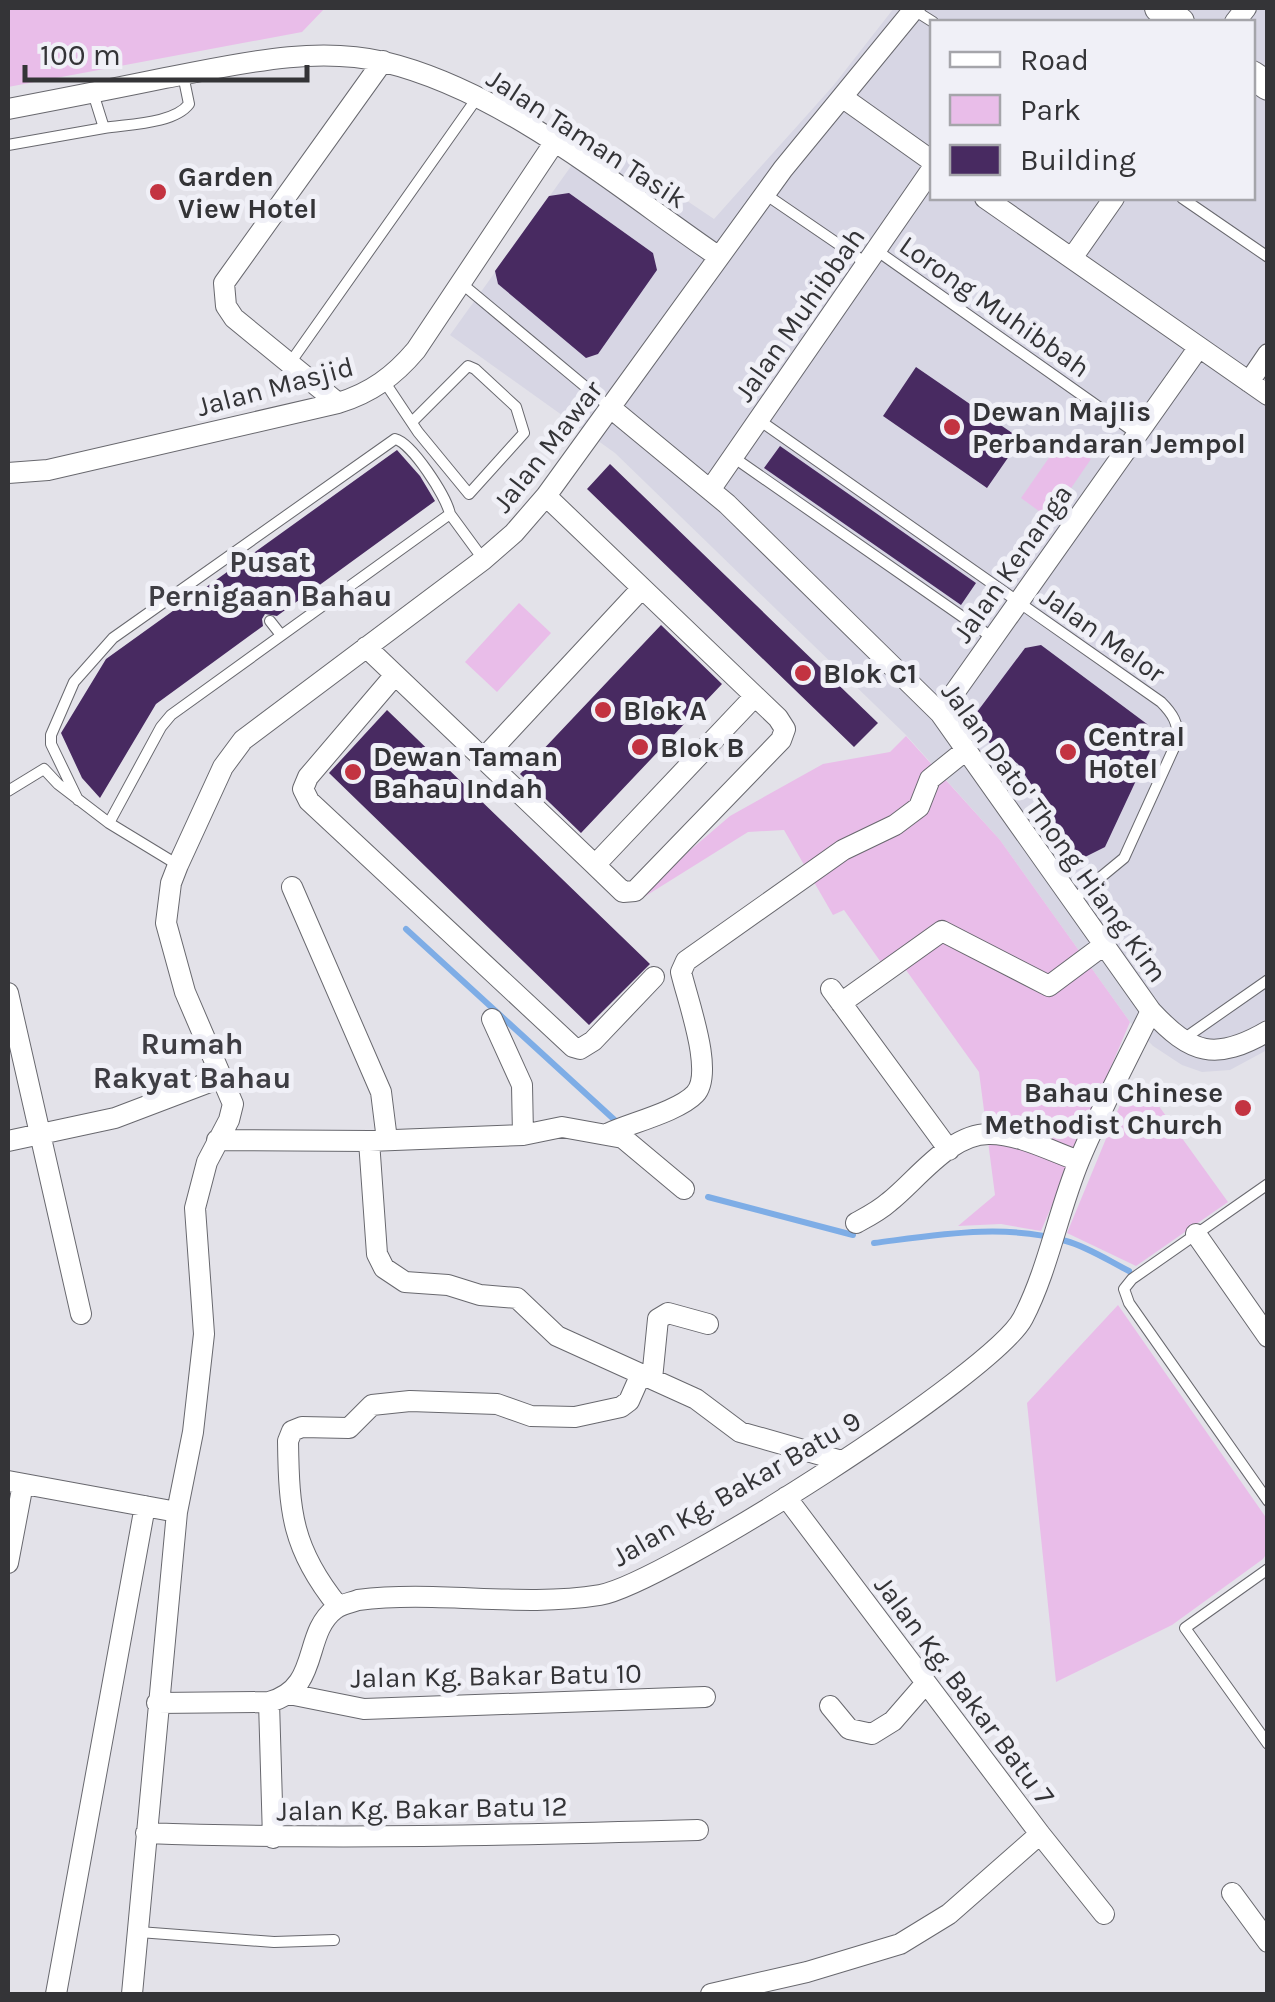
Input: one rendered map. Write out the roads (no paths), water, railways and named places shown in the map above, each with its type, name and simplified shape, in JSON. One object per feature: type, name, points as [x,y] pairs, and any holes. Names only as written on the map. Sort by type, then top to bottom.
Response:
[{"type":"street","name":"Jalan Mawar","points":[[132,1994],[177,1512],[194,1432],[204,1334],[195,1208],[207,1162],[233,1112],[232,1096],[185,992],[171,949],[167,904],[178,866],[231,753],[254,728],[484,560],[546,496],[764,194],[914,8]]},
{"type":"street","name":"Jalan Taman Tasik","points":[[8,109],[259,60],[328,56],[382,62],[477,98],[554,143],[719,257]]},
{"type":"street","points":[[338,404],[234,318],[226,306],[224,283],[382,62]]},
{"type":"street","points":[[842,97],[930,159]]},
{"type":"street","name":"Jalan Masjid","points":[[8,474],[48,470],[338,404],[368,392],[384,382],[416,350],[554,143]]},
{"type":"street","name":"Jalan Muhibbah","points":[[710,490],[930,172]]},
{"type":"street","points":[[988,200],[1268,395]]},
{"type":"street","points":[[1072,258],[1113,200]]},
{"type":"street","name":"Jalan Kenanga","points":[[940,713],[1199,347]]},
{"type":"street","points":[[1248,382],[1268,354]]},
{"type":"street","name":"Jalan Dato' Thong Hiang Kim","points":[[612,409],[710,490],[940,713],[1150,1010],[1182,1040]]},
{"type":"street","points":[[366,647],[624,892],[635,892],[781,740],[785,728],[546,496]]},
{"type":"street","points":[[483,759],[642,588]]},
{"type":"street","points":[[395,675],[308,777],[303,788],[310,801],[573,1047],[580,1049],[594,1042],[654,977]]},
{"type":"street","points":[[595,865],[755,696]]},
{"type":"street","points":[[217,1140],[378,1141],[522,1136],[562,1127],[618,1129],[694,1094],[702,1080],[703,1064],[680,972],[686,962],[844,850],[895,825],[919,807],[930,779],[966,750]]},
{"type":"street","points":[[292,887],[381,1092],[377,1254],[384,1268],[405,1282],[448,1285],[480,1294],[518,1298],[558,1336],[708,1406],[740,1432],[842,1460]]},
{"type":"street","points":[[949,1150],[836,996],[942,931],[1049,986],[1104,945]]},
{"type":"street","points":[[8,993],[81,1314]]},
{"type":"street","name":"Jalan Kg. Bakar Batu 9","points":[[338,1606],[370,1598],[560,1598],[603,1594],[639,1582],[786,1497],[979,1362],[1016,1329],[1027,1308],[1079,1161],[1150,1010]]},
{"type":"street","points":[[492,1019],[522,1085],[522,1136]]},
{"type":"street","points":[[1182,1040],[1218,1052],[1236,1048],[1268,1031]]},
{"type":"street","points":[[8,1141],[114,1118],[223,1077]]},
{"type":"street","points":[[618,1129],[623,1138],[684,1189]]},
{"type":"street","points":[[856,1223],[972,1136],[1014,1138],[1079,1161]]},
{"type":"street","points":[[1196,1234],[1268,1337]]},
{"type":"street","points":[[157,1704],[269,1702],[290,1694],[304,1674],[328,1617],[338,1606],[317,1580],[302,1552],[292,1517],[288,1441],[292,1431],[302,1427],[349,1428],[372,1405],[410,1401],[498,1404],[531,1416],[574,1417],[621,1408],[646,1376],[662,1314],[668,1312],[708,1324]]},
{"type":"street","points":[[8,1562],[15,1482],[177,1512]]},
{"type":"street","name":"Jalan Kg. Bakar Batu 7","points":[[786,1497],[1104,1914]]},
{"type":"street","points":[[56,1994],[145,1506]]},
{"type":"street","points":[[830,1706],[849,1730],[872,1734],[893,1722],[926,1682]]},
{"type":"street","name":"Jalan Kg. Bakar Batu 10","points":[[290,1694],[364,1709],[706,1698]]},
{"type":"street","points":[[269,1702],[273,1838]]},
{"type":"street","name":"Jalan Kg. Bakar Batu 12","points":[[146,1833],[273,1838],[698,1830]]},
{"type":"street","points":[[712,1994],[807,1972],[900,1944],[949,1914],[1040,1834]]},
{"type":"street","points":[[1232,1893],[1268,1942]]},
{"type":"lane","points":[[8,145],[180,114],[190,104],[183,75]]},
{"type":"lane","points":[[93,92],[104,128]]},
{"type":"lane","points":[[289,364],[477,98]]},
{"type":"lane","name":"Lorong Muhibbah","points":[[764,194],[871,257],[1138,434]]},
{"type":"lane","points":[[1185,200],[1268,258]]},
{"type":"lane","points":[[460,283],[612,409]]},
{"type":"lane","points":[[384,382],[418,432],[469,494],[524,433],[516,407],[476,368],[468,366],[413,420]]},
{"type":"lane","points":[[759,420],[1018,602]]},
{"type":"lane","points":[[78,800],[50,740],[74,682],[113,638],[228,564],[395,439],[406,444],[484,560]]},
{"type":"lane","points":[[733,457],[993,638]]},
{"type":"lane","points":[[109,823],[166,720],[450,514]]},
{"type":"lane","name":"Jalan Melor","points":[[1018,602],[1161,702],[1178,725],[1175,750],[1124,858],[1072,900]]},
{"type":"lane","points":[[270,621],[281,636]]},
{"type":"lane","points":[[8,791],[44,769],[109,823],[178,866]]},
{"type":"lane","points":[[1182,1040],[1268,980]]},
{"type":"lane","points":[[1268,1184],[1132,1279],[1124,1289],[1268,1501]]},
{"type":"lane","points":[[1268,1569],[1185,1628],[1268,1744]]},
{"type":"lane","points":[[138,1932],[274,1942],[334,1940]]},
{"type":"waterway","points":[[406,929],[619,1124]]},
{"type":"waterway","points":[[708,1197],[853,1235]]},
{"type":"waterway","points":[[874,1243],[970,1232],[1019,1233],[1074,1244],[1129,1271]]},
{"type":"place","name":"Garden View Hotel","points":[[158,192]]},
{"type":"place","name":"Dewan Majlis Perbandaran Jempol","points":[[952,427]]},
{"type":"place","name":"Blok C1","points":[[803,673]]},
{"type":"place","name":"Blok A","points":[[603,710]]},
{"type":"place","name":"Blok B","points":[[640,747]]},
{"type":"place","name":"Central Hotel","points":[[1068,752]]},
{"type":"place","name":"Dewan Taman Bahau Indah","points":[[353,772]]},
{"type":"place","name":"Bahau Chinese Methodist Church","points":[[1243,1108]]},
{"type":"district","name":"Pusat Pernigaan Bahau","points":[[270,579]]},
{"type":"district","name":"Rumah Rakyat Bahau","points":[[192,1061]]}]
